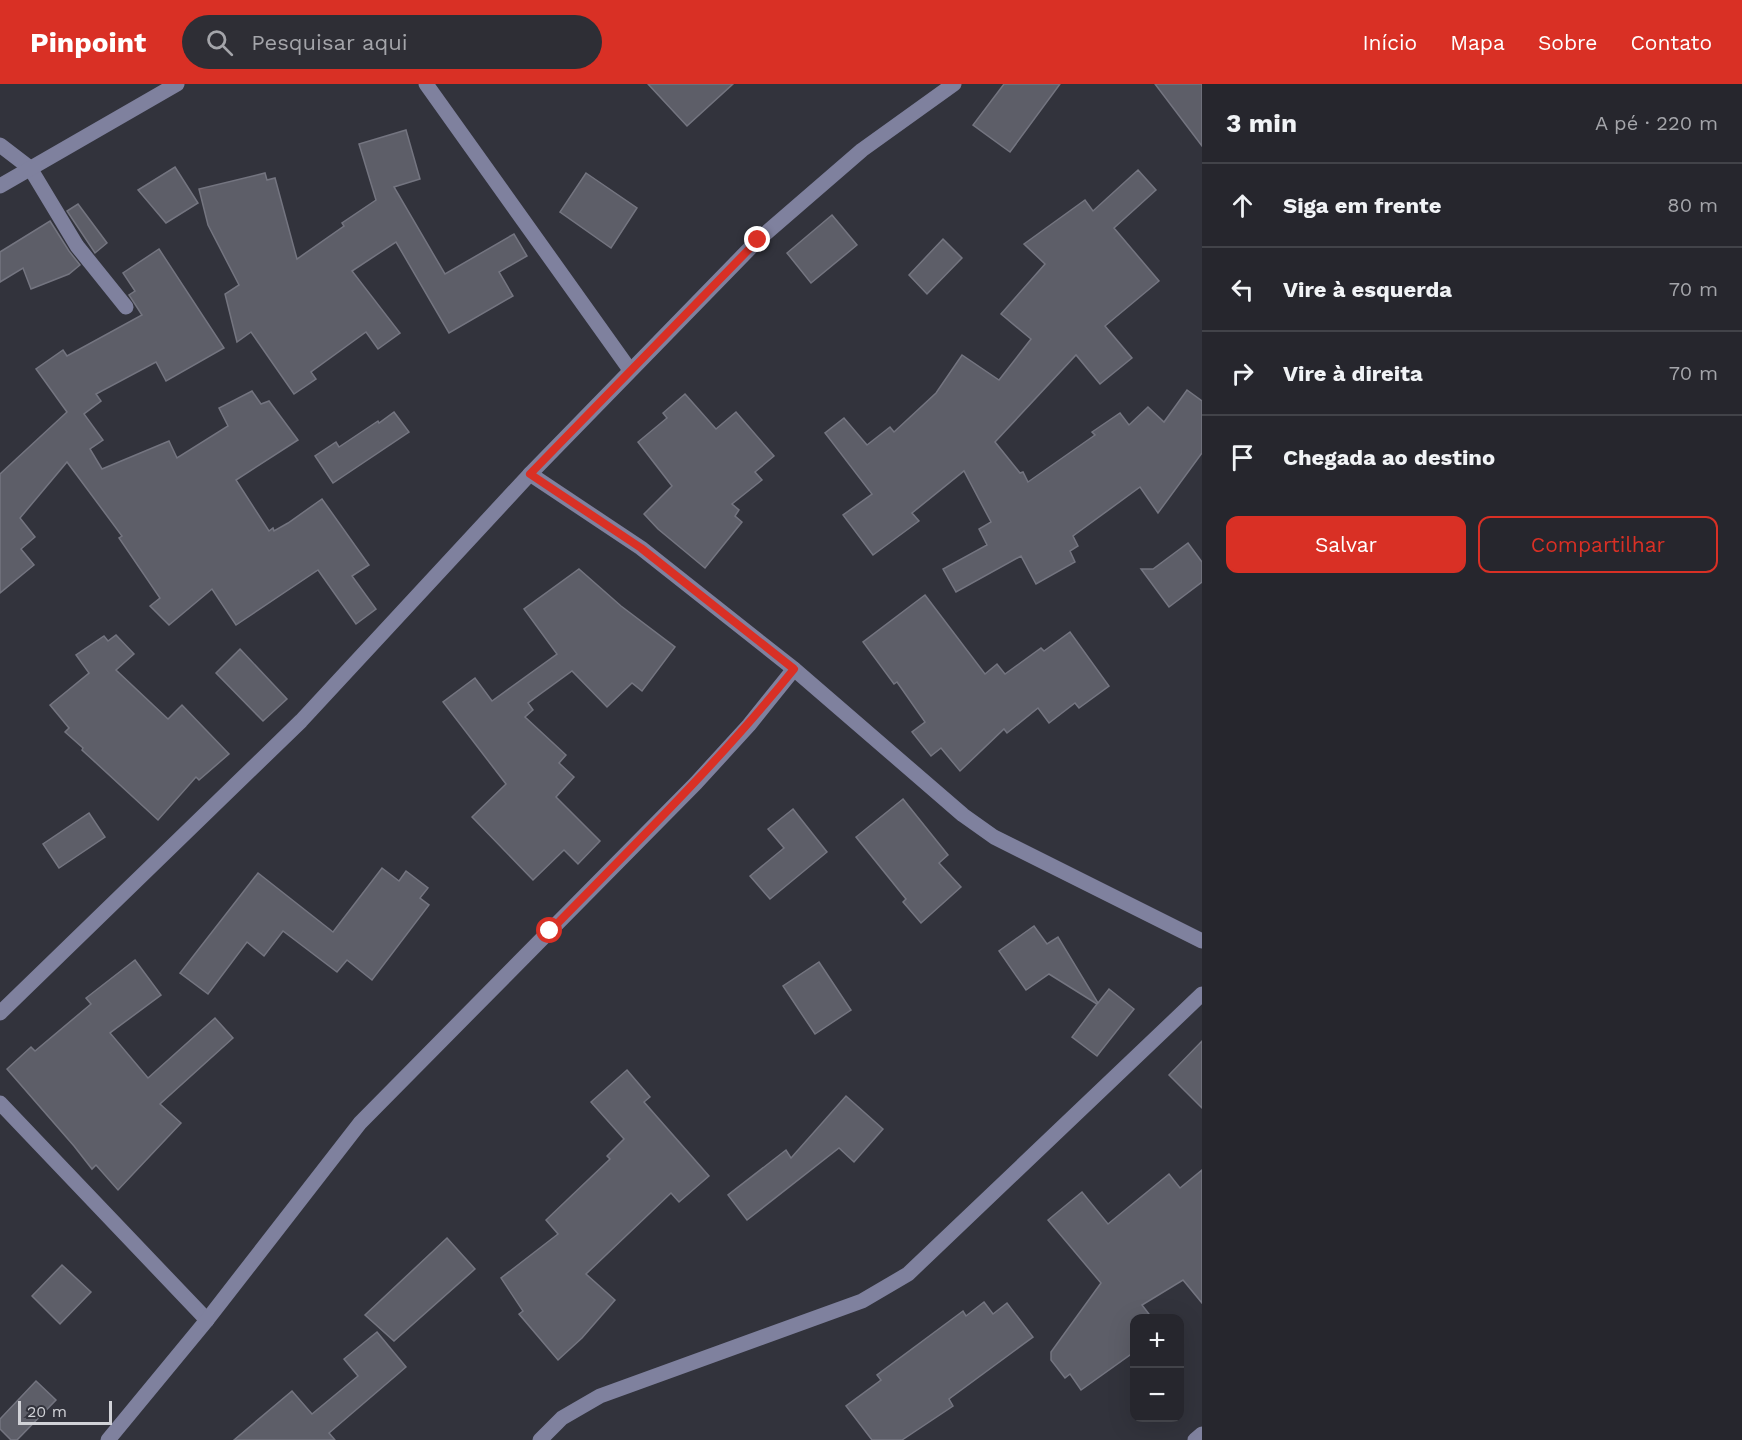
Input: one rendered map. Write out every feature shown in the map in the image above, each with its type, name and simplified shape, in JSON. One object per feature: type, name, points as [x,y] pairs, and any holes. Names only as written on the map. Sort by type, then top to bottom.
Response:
[{"type":"street","points":[[0,186],[177,84]]},
{"type":"street","points":[[426,84],[630,370]]},
{"type":"street","points":[[0,1013],[301,722],[530,474],[758,240],[862,150],[954,84]]},
{"type":"street","points":[[0,145],[30,168],[77,246],[126,307]]},
{"type":"street","points":[[530,474],[641,548],[794,669],[963,815],[994,837],[1202,941]]},
{"type":"street","points":[[108,1440],[207,1320],[360,1123],[696,783],[794,669]]},
{"type":"street","points":[[540,1440],[562,1418],[600,1396],[862,1301],[908,1274],[1202,994]]},
{"type":"street","points":[[0,1103],[207,1320]]},
{"type":"street","points":[[1195,1440],[1202,1434]]},
{"type":"building","points":[[648,84],[733,84],[687,126]]},
{"type":"building","points":[[1004,84],[1060,84],[1010,152],[973,125]]},
{"type":"building","points":[[1155,84],[1202,84],[1202,146]]},
{"type":"building","points":[[406,130],[420,179],[394,187],[445,274],[514,234],[527,256],[499,272],[513,296],[449,333],[396,242],[352,271],[400,333],[378,349],[366,332],[311,372],[316,379],[294,394],[251,332],[237,342],[225,294],[239,285],[208,225],[199,189],[265,173],[267,180],[275,178],[297,259],[344,226],[342,223],[376,200],[359,144]]},
{"type":"building","points":[[175,167],[198,203],[166,223],[138,190]]},
{"type":"building","points":[[1138,170],[1156,190],[1114,228],[1159,281],[1105,326],[1132,358],[1100,384],[1076,355],[995,442],[1020,473],[1023,472],[1028,482],[1095,435],[1092,432],[1120,413],[1129,425],[1148,407],[1164,422],[1187,390],[1202,401],[1202,453],[1158,513],[1140,487],[1073,536],[1078,546],[1070,551],[1075,562],[1036,584],[1021,556],[956,592],[943,569],[987,545],[979,529],[991,522],[964,471],[912,513],[919,521],[873,555],[843,515],[872,494],[825,433],[844,418],[867,445],[890,427],[894,432],[936,393],[962,355],[999,380],[1031,339],[1001,314],[1045,264],[1024,244],[1085,200],[1093,211]]},
{"type":"building","points":[[586,173],[637,208],[611,248],[560,212]]},
{"type":"building","points":[[78,204],[107,243],[95,253],[67,211]]},
{"type":"building","points":[[832,215],[857,245],[811,283],[787,253]]},
{"type":"building","points":[[50,221],[80,265],[69,274],[31,289],[23,268],[0,282],[0,252]]},
{"type":"building","points":[[943,239],[962,258],[927,294],[909,275]]},
{"type":"building","points":[[159,249],[224,348],[166,381],[156,362],[96,394],[101,401],[84,414],[103,440],[90,449],[102,469],[169,441],[177,458],[228,426],[219,408],[252,391],[261,404],[269,401],[298,440],[236,480],[269,531],[273,528],[274,531],[288,523],[322,499],[369,565],[352,576],[376,609],[356,624],[318,570],[236,625],[212,589],[169,625],[150,606],[160,598],[119,538],[122,536],[67,462],[20,518],[35,537],[21,549],[34,565],[0,593],[0,474],[67,412],[36,369],[63,350],[67,356],[142,315],[129,295],[135,291],[123,273]]},
{"type":"building","points":[[685,394],[716,429],[736,412],[774,456],[755,472],[762,480],[732,504],[739,510],[735,516],[742,522],[705,568],[658,529],[644,514],[672,486],[638,442],[667,418],[663,413]]},
{"type":"building","points":[[394,412],[409,432],[333,483],[315,456],[336,442],[339,447]]},
{"type":"building","points":[[1188,543],[1202,562],[1202,582],[1169,607],[1141,569],[1153,569]]},
{"type":"building","points":[[579,569],[621,606],[675,647],[642,691],[632,683],[607,707],[572,671],[528,703],[533,710],[525,717],[566,755],[559,763],[574,777],[556,797],[600,841],[578,864],[564,850],[533,880],[472,817],[506,784],[443,702],[475,678],[492,701],[557,654],[524,609]]},
{"type":"building","points":[[925,595],[985,674],[997,664],[1005,674],[1041,648],[1044,651],[1070,632],[1109,686],[1079,708],[1075,703],[1049,723],[1038,708],[1007,733],[1004,729],[960,771],[941,748],[931,756],[912,732],[925,722],[897,682],[894,684],[863,642]]},
{"type":"building","points":[[116,635],[134,654],[116,670],[168,719],[182,705],[229,754],[199,780],[196,777],[158,820],[65,732],[69,728],[50,705],[89,673],[76,655],[104,636],[108,641]]},
{"type":"building","points":[[240,649],[287,699],[263,721],[216,673]]},
{"type":"building","points":[[903,799],[948,855],[939,863],[961,887],[921,923],[903,902],[906,899],[856,837]]},
{"type":"building","points":[[793,809],[827,852],[770,899],[750,876],[784,848],[768,829]]},
{"type":"building","points":[[89,813],[105,837],[59,868],[43,844]]},
{"type":"building","points":[[382,868],[399,881],[406,871],[428,888],[420,898],[429,905],[372,980],[347,960],[337,972],[283,931],[264,956],[247,942],[208,994],[180,973],[258,873],[333,932]]},
{"type":"building","points":[[1034,926],[1047,944],[1058,937],[1098,1003],[1109,989],[1134,1009],[1097,1056],[1072,1037],[1097,1004],[1049,974],[1026,990],[999,951]]},
{"type":"building","points":[[135,960],[161,995],[110,1033],[148,1078],[215,1018],[233,1038],[160,1104],[181,1123],[118,1190],[96,1165],[92,1169],[7,1069],[31,1047],[35,1051],[91,1004],[86,998]]},
{"type":"building","points":[[819,962],[851,1010],[815,1034],[783,986]]},
{"type":"building","points":[[1202,1041],[1202,1108],[1169,1075]]},
{"type":"building","points":[[627,1070],[650,1097],[644,1102],[709,1176],[679,1202],[671,1193],[586,1274],[615,1300],[582,1338],[558,1360],[519,1314],[523,1311],[501,1278],[558,1234],[546,1220],[610,1159],[607,1156],[624,1139],[591,1102]]},
{"type":"building","points":[[846,1096],[883,1129],[854,1162],[839,1148],[747,1220],[728,1195],[786,1150],[791,1158]]},
{"type":"building","points":[[1202,1170],[1202,1303],[1183,1280],[1142,1305],[1149,1314],[1130,1314],[1130,1355],[1081,1390],[1070,1374],[1065,1378],[1051,1360],[1051,1352],[1101,1283],[1048,1220],[1082,1192],[1108,1224],[1169,1174],[1180,1188]]},
{"type":"building","points":[[447,1238],[475,1269],[394,1341],[365,1315]]},
{"type":"building","points":[[62,1265],[91,1292],[60,1324],[32,1296]]},
{"type":"building","points":[[984,1302],[993,1314],[1007,1303],[1033,1337],[949,1399],[953,1406],[902,1440],[872,1440],[846,1406],[881,1380],[877,1375],[963,1311],[966,1316]]},
{"type":"building","points":[[377,1332],[406,1367],[329,1433],[335,1440],[234,1440],[292,1391],[312,1414],[358,1376],[344,1359]]},
{"type":"building","points":[[36,1381],[56,1400],[17,1440],[11,1440],[0,1429],[0,1419]]},
{"type":"route","points":[[550,931],[696,783],[794,669],[641,548],[530,474],[758,240]]}]
